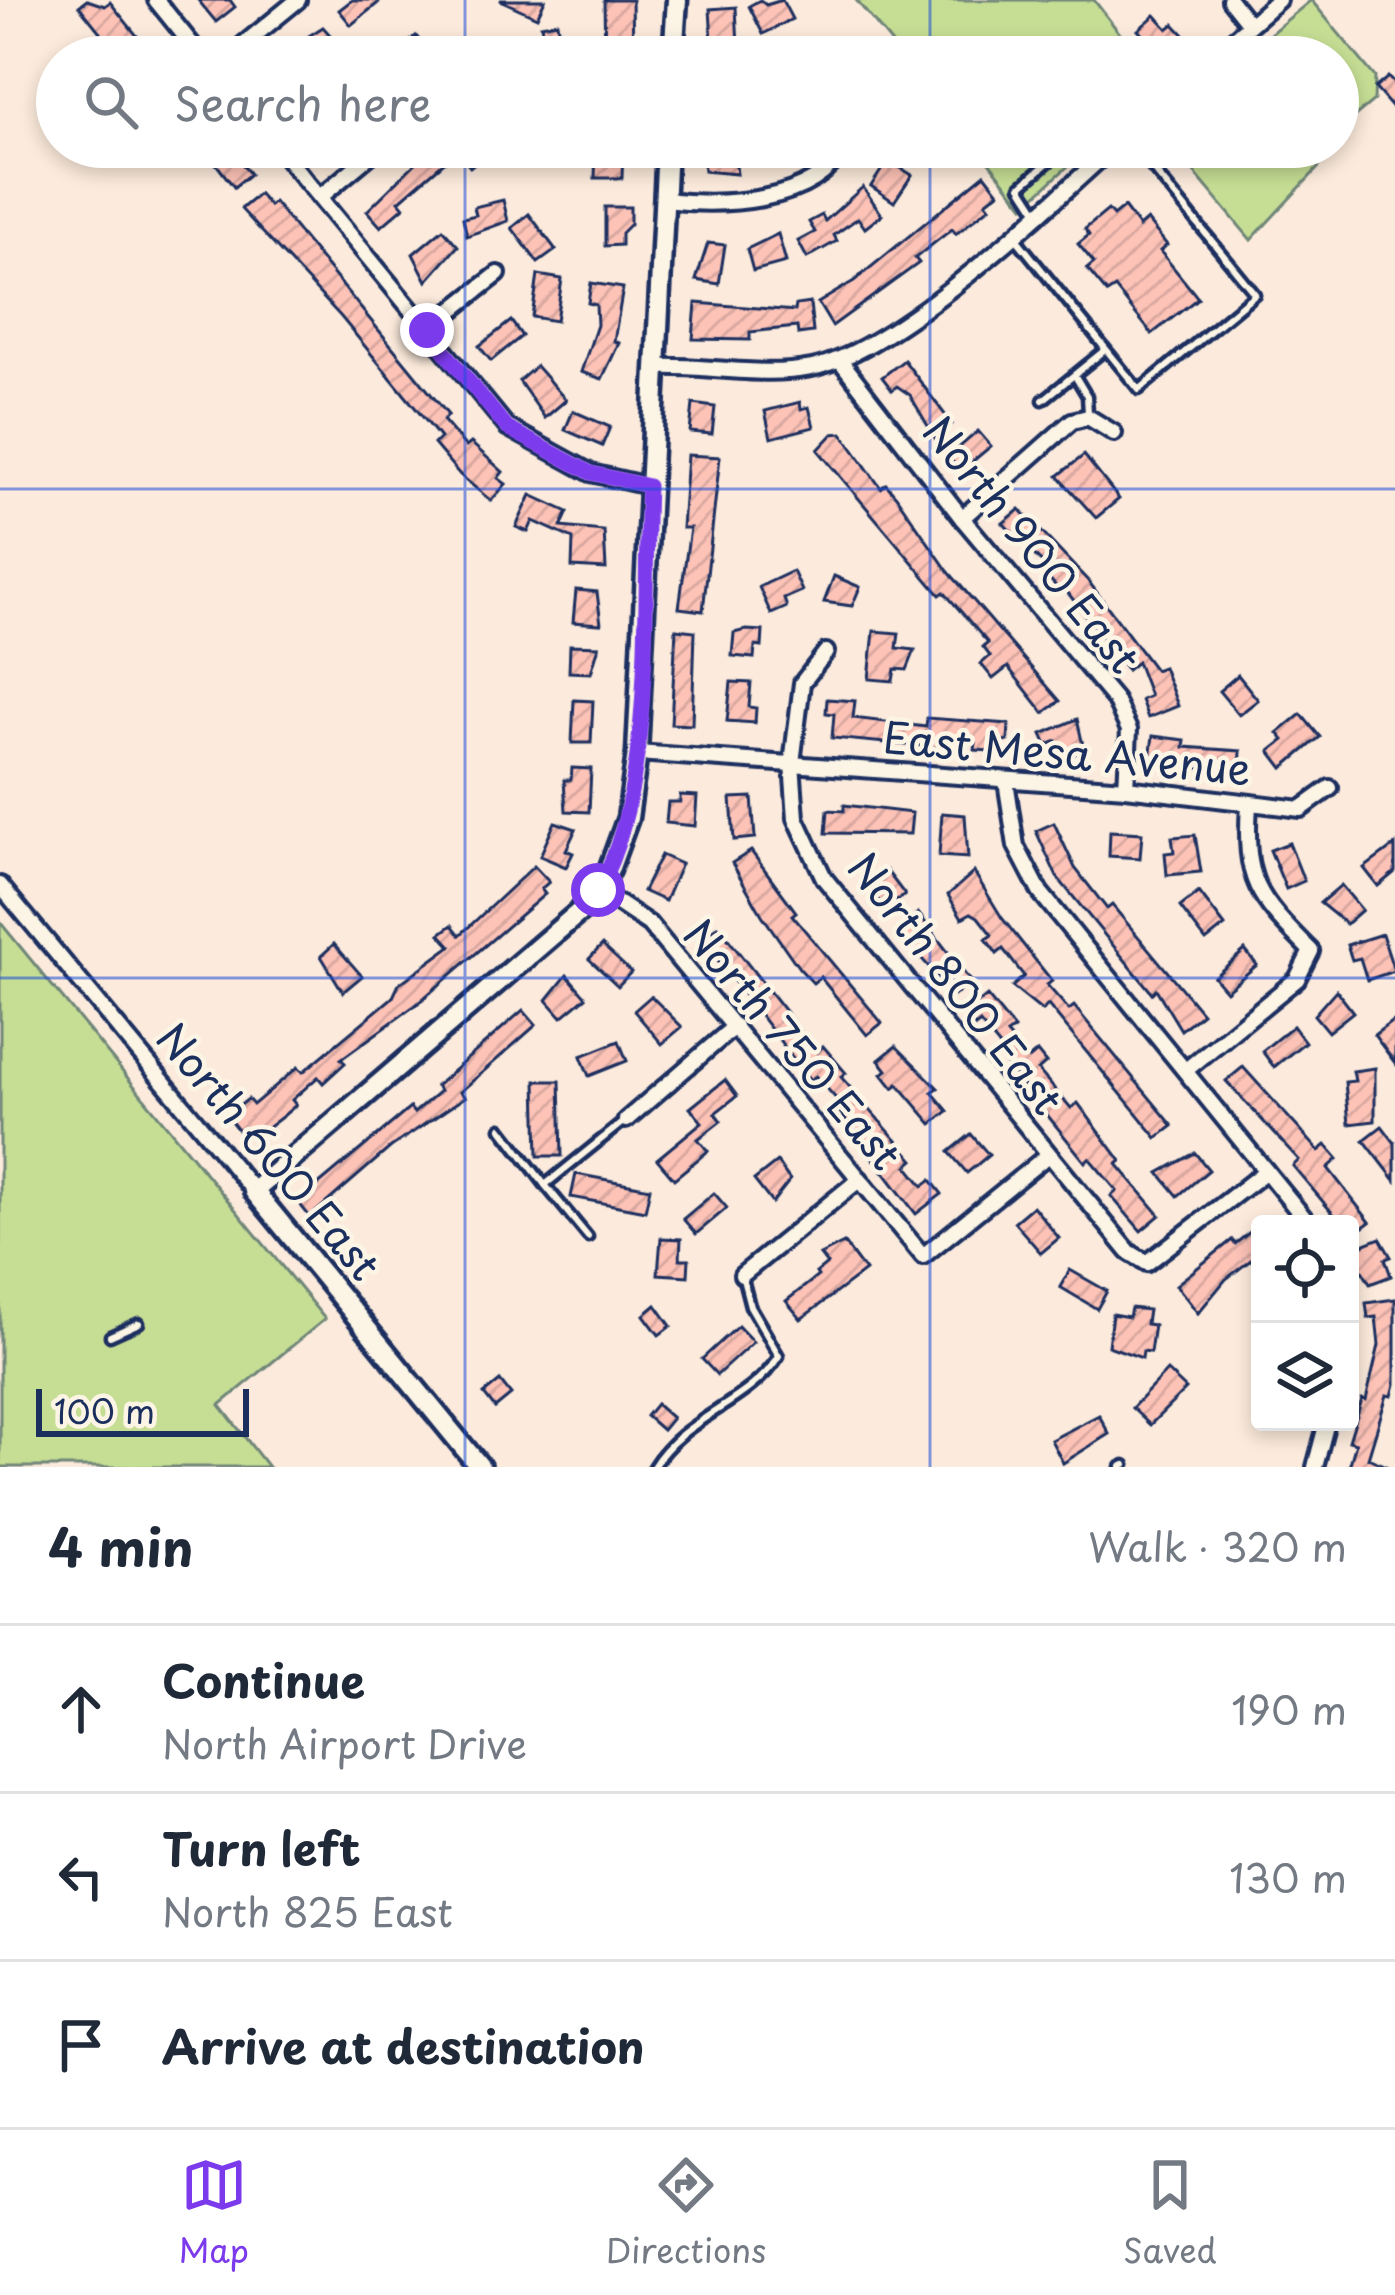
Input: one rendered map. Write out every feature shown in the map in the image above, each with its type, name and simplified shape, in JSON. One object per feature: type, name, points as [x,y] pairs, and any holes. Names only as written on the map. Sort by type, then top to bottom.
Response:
[{"type":"street","points":[[156,0],[185,36]]},
{"type":"street","points":[[254,36],[298,0]]},
{"type":"street","points":[[674,36],[676,0]]},
{"type":"street","points":[[1230,0],[1249,24]]},
{"type":"street","points":[[1236,36],[1278,0]]},
{"type":"street","points":[[296,168],[507,428],[591,473],[648,486]]},
{"type":"street","points":[[320,197],[355,168]]},
{"type":"street","points":[[254,1191],[506,980],[598,890],[609,870],[628,818],[637,753],[666,168]]},
{"type":"street","points":[[664,200],[716,206],[763,199],[823,168]]},
{"type":"street","points":[[656,368],[779,371],[840,360],[883,336],[1014,236],[1090,168]]},
{"type":"street","points":[[427,330],[499,274]]},
{"type":"street","name":"North 900 East","points":[[840,360],[962,518],[1115,700],[1129,730],[1126,788]]},
{"type":"street","points":[[962,518],[1072,421],[1088,416],[1114,433]]},
{"type":"street","name":"North 800 East","points":[[826,652],[802,683],[792,763],[796,818],[824,878],[1139,1263],[1147,1263],[1267,1172]]},
{"type":"street","name":"East Mesa Avenue","points":[[637,753],[1126,788],[1300,809],[1330,788]]},
{"type":"street","points":[[1006,781],[1016,846],[1040,892],[1302,1215]]},
{"type":"street","points":[[1186,1070],[1297,979],[1311,951],[1256,891],[1246,847],[1249,804]]},
{"type":"street","name":"North 600 East","points":[[0,885],[480,1467]]},
{"type":"street","name":"North 750 East","points":[[598,890],[649,924],[923,1256],[1048,1155]]},
{"type":"street","points":[[626,1120],[735,1027]]},
{"type":"street","points":[[742,1275],[860,1179]]},
{"type":"street","points":[[1315,1467],[1325,1431]]},
{"type":"lane","points":[[1040,213],[1021,186],[1042,168]]},
{"type":"lane","points":[[1014,236],[1138,390],[1255,294],[1152,168]]},
{"type":"lane","points":[[1042,400],[1106,349]]},
{"type":"lane","points":[[1074,375],[1087,396],[1088,416]]},
{"type":"lane","points":[[545,1185],[626,1120]]},
{"type":"lane","points":[[501,1128],[588,1237]]},
{"type":"lane","points":[[653,1467],[682,1431],[759,1379],[779,1356],[751,1306],[742,1275]]},
{"type":"lane","points":[[110,1336],[139,1323]]},
{"type":"green space","points":[[856,0],[1094,0],[1122,36],[886,36]]},
{"type":"green space","points":[[1311,0],[1341,36],[1267,36]]},
{"type":"green space","points":[[1359,58],[1375,77],[1374,100],[1359,112]]},
{"type":"green space","points":[[994,168],[1066,168],[1024,206]]},
{"type":"green space","points":[[1191,168],[1318,168],[1251,240]]},
{"type":"green space","points":[[0,922],[325,1319],[220,1405],[268,1467],[0,1467]]},
{"type":"building","points":[[87,0],[105,6],[110,2],[137,36],[103,36],[79,6]]},
{"type":"building","points":[[198,0],[230,0],[235,7],[216,22]]},
{"type":"building","points":[[352,0],[382,0],[351,25],[339,10]]},
{"type":"building","points":[[500,0],[545,0],[537,17]]},
{"type":"building","points":[[604,0],[632,0],[633,36],[605,36]]},
{"type":"building","points":[[760,0],[766,5],[782,0],[792,19],[763,34],[749,6]]},
{"type":"building","points":[[736,7],[737,36],[712,36],[710,9]]},
{"type":"building","points":[[1155,15],[1168,29],[1174,24],[1185,36],[1144,36],[1138,30]]},
{"type":"building","points":[[557,22],[559,36],[543,36],[541,25]]},
{"type":"building","points":[[323,27],[331,36],[309,36]]},
{"type":"building","points":[[1388,77],[1395,85],[1395,111],[1375,88]]},
{"type":"building","points":[[219,168],[245,168],[250,174],[234,187]]},
{"type":"building","points":[[411,168],[437,168],[399,201],[404,207],[381,227],[367,211]]},
{"type":"building","points":[[595,168],[622,168],[622,178],[595,178]]},
{"type":"building","points":[[736,168],[737,174],[704,171]]},
{"type":"building","points":[[883,168],[901,168],[912,175],[894,202],[871,186]]},
{"type":"building","points":[[985,174],[999,192],[986,202],[990,207],[956,234],[952,229],[915,258],[919,263],[832,326],[818,303],[854,281]]},
{"type":"building","points":[[863,187],[882,215],[865,228],[858,218],[834,235],[837,241],[807,258],[798,241],[815,232],[809,222],[822,215],[825,221]]},
{"type":"building","points":[[259,194],[269,206],[274,202],[448,415],[443,420],[466,447],[471,443],[503,472],[498,478],[506,484],[491,501],[460,475],[434,444],[440,438],[341,317],[241,209]]},
{"type":"building","points":[[503,200],[508,221],[467,236],[463,218],[476,215],[474,207]]},
{"type":"building","points":[[605,207],[630,207],[630,224],[621,233],[621,245],[605,246]]},
{"type":"building","points":[[1124,207],[1139,227],[1147,220],[1167,245],[1160,251],[1198,298],[1152,334],[1115,288],[1107,293],[1087,269],[1094,263],[1078,244],[1089,235],[1085,229],[1108,210],[1113,216]]},
{"type":"building","points":[[529,214],[556,250],[538,263],[512,228]]},
{"type":"building","points":[[443,229],[458,246],[427,281],[413,254]]},
{"type":"building","points":[[778,234],[786,262],[753,271],[747,249]]},
{"type":"building","points":[[708,243],[725,245],[719,284],[696,280]]},
{"type":"building","points":[[538,275],[562,279],[556,321],[532,317]]},
{"type":"building","points":[[591,283],[623,288],[614,341],[619,343],[602,379],[581,372],[597,325],[596,305],[588,303]]},
{"type":"building","points":[[696,303],[795,311],[796,305],[810,303],[813,332],[798,334],[797,327],[750,332],[750,340],[693,339]]},
{"type":"building","points":[[511,321],[522,336],[491,361],[479,346]]},
{"type":"building","points":[[904,360],[952,424],[935,438],[910,395],[897,386],[892,390],[882,377]]},
{"type":"building","points":[[536,366],[566,400],[545,418],[519,381]]},
{"type":"building","points":[[800,402],[801,409],[809,407],[814,427],[771,438],[765,411]]},
{"type":"building","points":[[693,404],[715,407],[712,434],[690,432]]},
{"type":"building","points":[[573,411],[610,427],[602,446],[565,430]]},
{"type":"building","points":[[978,431],[991,446],[961,471],[948,457]]},
{"type":"building","points":[[842,433],[881,488],[886,484],[896,496],[948,571],[1060,701],[1044,713],[1008,667],[993,679],[981,664],[990,656],[983,647],[988,643],[944,592],[940,595],[818,450],[833,434]]},
{"type":"building","points":[[687,455],[720,457],[703,611],[679,608],[690,528],[682,528]]},
{"type":"building","points":[[1084,455],[1119,499],[1096,518],[1058,476]]},
{"type":"building","points":[[531,495],[568,512],[561,527],[604,531],[606,569],[572,567],[573,539],[533,521],[528,532],[516,527]]},
{"type":"building","points":[[1020,509],[1089,582],[1155,670],[1163,667],[1178,706],[1148,718],[1141,700],[1150,696],[1137,662],[1127,670],[1062,585],[1058,589],[1048,577],[1052,573],[1003,523]]},
{"type":"building","points":[[793,571],[802,591],[784,599],[787,607],[771,614],[759,587]]},
{"type":"building","points":[[834,576],[860,587],[852,606],[824,602]]},
{"type":"building","points":[[576,590],[597,592],[601,624],[573,622]]},
{"type":"building","points":[[676,629],[695,631],[692,725],[671,724]]},
{"type":"building","points":[[763,631],[762,647],[755,646],[754,658],[732,656],[734,633]]},
{"type":"building","points":[[874,631],[899,633],[897,648],[915,650],[907,670],[895,669],[893,681],[869,679]]},
{"type":"building","points":[[570,645],[599,646],[591,673],[569,672]]},
{"type":"building","points":[[1238,675],[1258,700],[1239,715],[1219,691]]},
{"type":"building","points":[[731,682],[751,683],[749,707],[756,708],[755,723],[727,721]]},
{"type":"building","points":[[827,699],[855,701],[853,718],[926,727],[927,718],[1009,724],[1008,741],[991,746],[991,751],[975,750],[976,743],[941,741],[940,748],[832,738],[834,714],[826,713]]},
{"type":"building","points":[[574,700],[593,701],[591,743],[572,743]]},
{"type":"building","points":[[1301,714],[1320,737],[1283,768],[1270,751],[1284,740],[1278,733]]},
{"type":"building","points":[[1077,719],[1084,750],[1064,759],[1057,741],[1047,745],[1042,734]]},
{"type":"building","points":[[1153,736],[1185,740],[1184,747],[1241,751],[1240,771],[1167,765],[1167,760],[1150,758]]},
{"type":"building","points":[[572,768],[591,769],[589,812],[566,811],[564,780],[571,780]]},
{"type":"building","points":[[680,795],[697,796],[695,826],[666,823],[668,802],[680,802]]},
{"type":"building","points":[[752,797],[755,838],[734,840],[731,798]]},
{"type":"building","points":[[844,805],[912,813],[910,834],[826,833],[828,810],[844,811]]},
{"type":"building","points":[[942,813],[965,815],[968,858],[939,856]]},
{"type":"building","points":[[555,822],[576,829],[566,850],[573,853],[566,867],[540,856]]},
{"type":"building","points":[[1054,823],[1075,868],[1202,1013],[1181,1030],[1156,989],[1152,993],[1057,877],[1036,831]]},
{"type":"building","points":[[1110,831],[1142,833],[1140,858],[1109,856]]},
{"type":"building","points":[[1195,835],[1201,872],[1167,875],[1165,853],[1174,852],[1172,837]]},
{"type":"building","points":[[1289,843],[1304,881],[1286,889],[1270,850]]},
{"type":"building","points":[[1395,845],[1395,872],[1378,886],[1364,868]]},
{"type":"building","points":[[751,851],[796,912],[792,915],[882,1023],[867,1035],[820,977],[813,983],[799,968],[762,915],[732,863]]},
{"type":"building","points":[[661,855],[681,864],[665,901],[643,891]]},
{"type":"building","points":[[534,866],[549,882],[541,889],[545,894],[417,1004],[341,1059],[345,1063],[323,1083],[318,1077],[292,1100],[296,1105],[283,1116],[257,1136],[253,1131],[244,1138],[227,1116],[248,1099],[253,1105],[298,1067],[303,1072],[393,997],[399,984],[451,946],[440,934],[452,925],[460,935]]},
{"type":"building","points":[[886,870],[905,895],[887,908],[864,887]]},
{"type":"building","points":[[974,872],[1002,918],[1052,981],[1047,985],[1069,1010],[1074,1006],[1173,1126],[1157,1138],[1048,1005],[1042,1011],[1012,987],[1024,976],[1003,949],[997,954],[986,939],[992,935],[978,917],[971,913],[962,918],[948,895]]},
{"type":"building","points":[[1341,885],[1362,910],[1346,924],[1320,903]]},
{"type":"building","points":[[1199,892],[1225,926],[1206,941],[1180,907]]},
{"type":"building","points":[[918,913],[971,982],[954,996],[897,930]]},
{"type":"building","points":[[718,926],[817,1052],[823,1046],[846,1073],[841,1077],[914,1160],[907,1166],[923,1186],[931,1180],[942,1194],[916,1214],[835,1105],[839,1102],[816,1076],[810,1080],[701,938]]},
{"type":"building","points":[[1382,934],[1394,971],[1367,980],[1360,958],[1352,960],[1347,945]]},
{"type":"building","points":[[334,944],[362,976],[343,992],[321,956]]},
{"type":"building","points":[[602,945],[631,972],[618,986],[589,959]]},
{"type":"building","points":[[1245,950],[1257,965],[1226,991],[1214,977]]},
{"type":"building","points":[[567,975],[586,997],[562,1017],[547,1000]]},
{"type":"building","points":[[1336,990],[1353,1012],[1328,1032],[1314,1015]]},
{"type":"building","points":[[651,996],[682,1027],[662,1044],[634,1011]]},
{"type":"building","points":[[987,996],[1014,1029],[1007,1034],[1029,1059],[1037,1052],[1046,1063],[1038,1070],[1071,1108],[1078,1103],[1121,1161],[1117,1164],[1160,1215],[1141,1231],[1111,1196],[1117,1191],[1089,1158],[1085,1162],[1003,1060],[1007,1056],[980,1023],[975,1027],[965,1014]]},
{"type":"building","points":[[523,1010],[536,1025],[460,1092],[465,1097],[391,1147],[310,1217],[298,1202],[410,1108],[414,1113],[440,1091],[436,1086]]},
{"type":"building","points":[[1395,1019],[1395,1063],[1374,1035]]},
{"type":"building","points":[[1293,1026],[1305,1042],[1274,1067],[1262,1051]]},
{"type":"building","points":[[619,1041],[627,1061],[589,1076],[581,1056]]},
{"type":"building","points":[[896,1046],[938,1088],[932,1092],[948,1111],[932,1124],[898,1084],[893,1088],[882,1074],[887,1070],[879,1060]]},
{"type":"building","points":[[1243,1067],[1319,1151],[1326,1145],[1338,1159],[1328,1168],[1370,1222],[1359,1230],[1359,1215],[1334,1215],[1293,1166],[1299,1160],[1226,1081]]},
{"type":"building","points":[[1375,1068],[1375,1121],[1349,1124],[1345,1082],[1355,1081],[1353,1071]]},
{"type":"building","points":[[725,1080],[737,1096],[715,1113],[721,1121],[698,1139],[708,1151],[674,1179],[657,1159],[702,1122],[690,1108]]},
{"type":"building","points":[[536,1081],[560,1081],[562,1156],[538,1156]]},
{"type":"building","points":[[1382,1126],[1395,1143],[1395,1180],[1364,1140]]},
{"type":"building","points":[[971,1134],[989,1155],[967,1173],[949,1152]]},
{"type":"building","points":[[1195,1153],[1209,1170],[1178,1196],[1159,1173]]},
{"type":"building","points":[[777,1162],[790,1180],[772,1203],[754,1180]]},
{"type":"building","points":[[576,1174],[650,1188],[645,1211],[571,1197]]},
{"type":"building","points":[[714,1193],[727,1208],[696,1234],[683,1219]]},
{"type":"building","points":[[1033,1206],[1059,1238],[1041,1253],[1014,1222]]},
{"type":"building","points":[[1251,1231],[1251,1260],[1226,1279],[1198,1313],[1176,1285],[1232,1240],[1235,1244]]},
{"type":"building","points":[[661,1238],[681,1239],[680,1259],[689,1259],[688,1276],[658,1274]]},
{"type":"building","points":[[1380,1238],[1391,1257],[1385,1259],[1391,1276],[1370,1284],[1359,1265],[1359,1246]]},
{"type":"building","points":[[844,1243],[865,1271],[801,1319],[786,1301],[827,1264],[820,1255]]},
{"type":"building","points":[[1070,1270],[1107,1291],[1097,1309],[1060,1287]]},
{"type":"building","points":[[1395,1299],[1395,1384],[1392,1396],[1387,1395],[1368,1458],[1388,1467],[1349,1467],[1356,1443],[1349,1441],[1352,1431],[1359,1431],[1359,1409],[1362,1399],[1366,1400],[1379,1345],[1376,1317],[1368,1318],[1366,1303]]},
{"type":"building","points":[[656,1305],[671,1326],[659,1335],[644,1315]]},
{"type":"building","points":[[1131,1308],[1148,1310],[1146,1324],[1154,1325],[1150,1352],[1143,1351],[1142,1358],[1108,1346],[1112,1314],[1129,1317]]},
{"type":"building","points":[[738,1326],[753,1342],[717,1375],[702,1359]]},
{"type":"building","points":[[1167,1371],[1186,1389],[1150,1425],[1132,1408]]},
{"type":"building","points":[[500,1381],[511,1395],[495,1408],[484,1394]]},
{"type":"building","points":[[656,1404],[672,1418],[662,1430],[646,1416]]},
{"type":"building","points":[[1099,1415],[1109,1434],[1063,1463],[1051,1440]]},
{"type":"route","points":[[427,330],[507,428],[591,473],[648,486],[637,753],[628,818],[598,890]]}]
